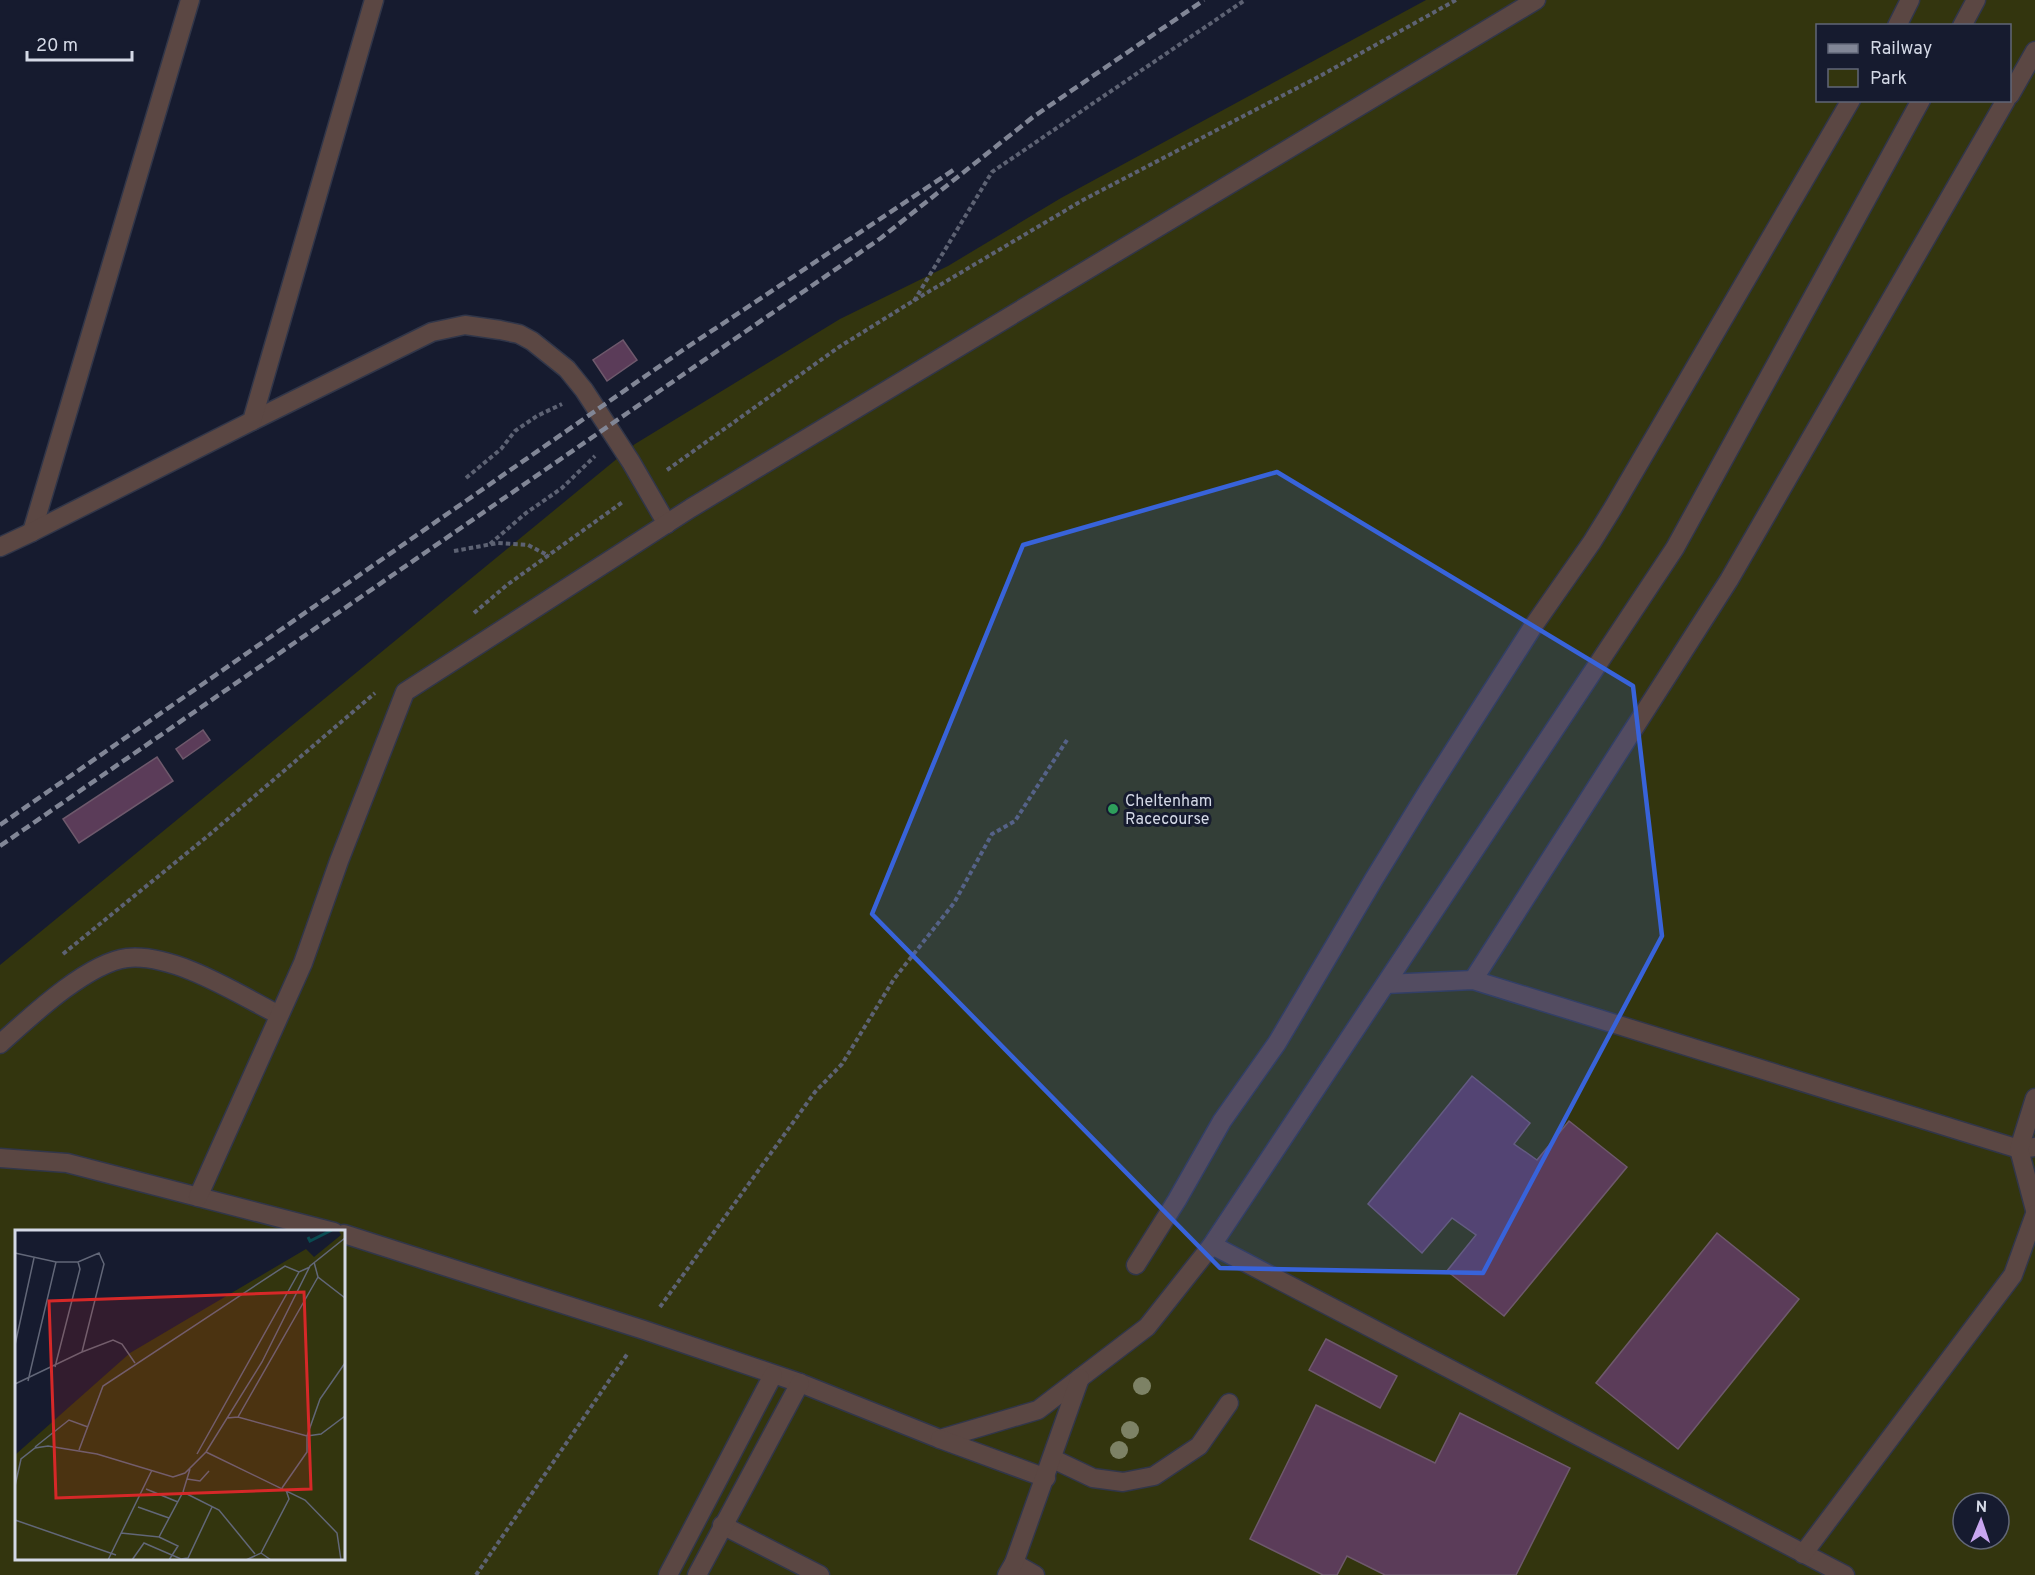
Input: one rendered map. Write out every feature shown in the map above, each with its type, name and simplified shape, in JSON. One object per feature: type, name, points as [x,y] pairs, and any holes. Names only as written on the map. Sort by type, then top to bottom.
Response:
[{"type":"lane","points":[[32,532],[190,0]]},
{"type":"lane","points":[[252,422],[374,0]]},
{"type":"lane","points":[[198,1197],[303,963],[339,861],[405,692],[667,524],[1536,0]]},
{"type":"lane","points":[[1898,24],[1910,0]]},
{"type":"lane","points":[[1963,24],[1977,0]]},
{"type":"lane","points":[[2011,93],[2035,51]]},
{"type":"lane","points":[[1136,1265],[1177,1200],[1222,1121],[1276,1043],[1435,781],[1534,625],[1613,508],[1850,102]]},
{"type":"lane","points":[[940,1439],[1038,1410],[1147,1327],[1212,1245],[1675,548],[1921,102]]},
{"type":"lane","points":[[1473,980],[1729,580],[2005,102]]},
{"type":"lane","points":[[0,547],[432,332],[465,325],[519,334],[532,341],[567,369],[584,390],[631,462],[667,524]]},
{"type":"lane","points":[[0,1044],[69,986],[100,968],[126,958],[155,959],[184,968],[279,1015]]},
{"type":"lane","points":[[1386,984],[1473,980],[2027,1148]]},
{"type":"lane","points":[[1803,1554],[2013,1275],[2035,1212],[2027,1148],[2035,1098]]},
{"type":"lane","points":[[0,1158],[67,1163],[326,1230]]},
{"type":"lane","points":[[345,1234],[644,1330],[800,1383],[940,1439],[1046,1478]]},
{"type":"lane","points":[[1212,1245],[1839,1573]]},
{"type":"lane","points":[[668,1575],[773,1375]]},
{"type":"lane","points":[[1035,1575],[1010,1569],[1053,1459],[1080,1378]]},
{"type":"lane","points":[[697,1575],[800,1383]]},
{"type":"lane","points":[[1053,1459],[1092,1478],[1124,1482],[1154,1476],[1199,1446],[1229,1403]]},
{"type":"lane","points":[[723,1525],[820,1575]]},
{"type":"path","points":[[1245,0],[992,172],[914,301],[1083,200],[1320,76],[1456,0]]},
{"type":"path","points":[[466,478],[501,449],[515,431],[584,390]]},
{"type":"path","points":[[490,544],[526,513],[562,488],[598,454],[602,455],[613,473],[631,462]]},
{"type":"path","points":[[454,551],[498,543],[528,544],[549,556]]},
{"type":"path","points":[[815,1092],[842,1064],[894,979],[954,903],[992,834],[1015,821],[1067,740]]},
{"type":"highlighted area","points":[[1277,472],[1633,686],[1662,936],[1483,1273],[1220,1268],[872,914],[1023,545]]},
{"type":"green space","name":"Cheltenham Racecourse","points":[[1426,0],[2035,0],[2035,1575],[0,1575],[0,965],[635,444],[840,319],[948,266],[1061,198]]},
{"type":"building","points":[[623,340],[637,360],[607,381],[593,360]]},
{"type":"building","points":[[203,730],[210,740],[183,759],[176,749]]},
{"type":"building","points":[[157,757],[173,781],[79,843],[63,819]]},
{"type":"building","points":[[1472,1076],[1530,1123],[1514,1144],[1537,1160],[1569,1121],[1627,1167],[1504,1316],[1447,1271],[1476,1235],[1452,1218],[1422,1253],[1368,1204]]},
{"type":"building","points":[[1717,1233],[1799,1299],[1678,1449],[1596,1383]]},
{"type":"building","points":[[1326,1339],[1397,1376],[1380,1408],[1309,1370]]},
{"type":"building","points":[[1316,1405],[1435,1463],[1460,1413],[1570,1468],[1516,1575],[1385,1575],[1347,1556],[1337,1575],[1323,1575],[1250,1539]]},
{"type":"railway","points":[[0,846],[881,238],[1033,117],[1204,0]]},
{"type":"railway","points":[[0,825],[680,352],[955,169]]},
{"type":"place","name":"Cheltenham Racecourse","points":[[1113,809]]}]
